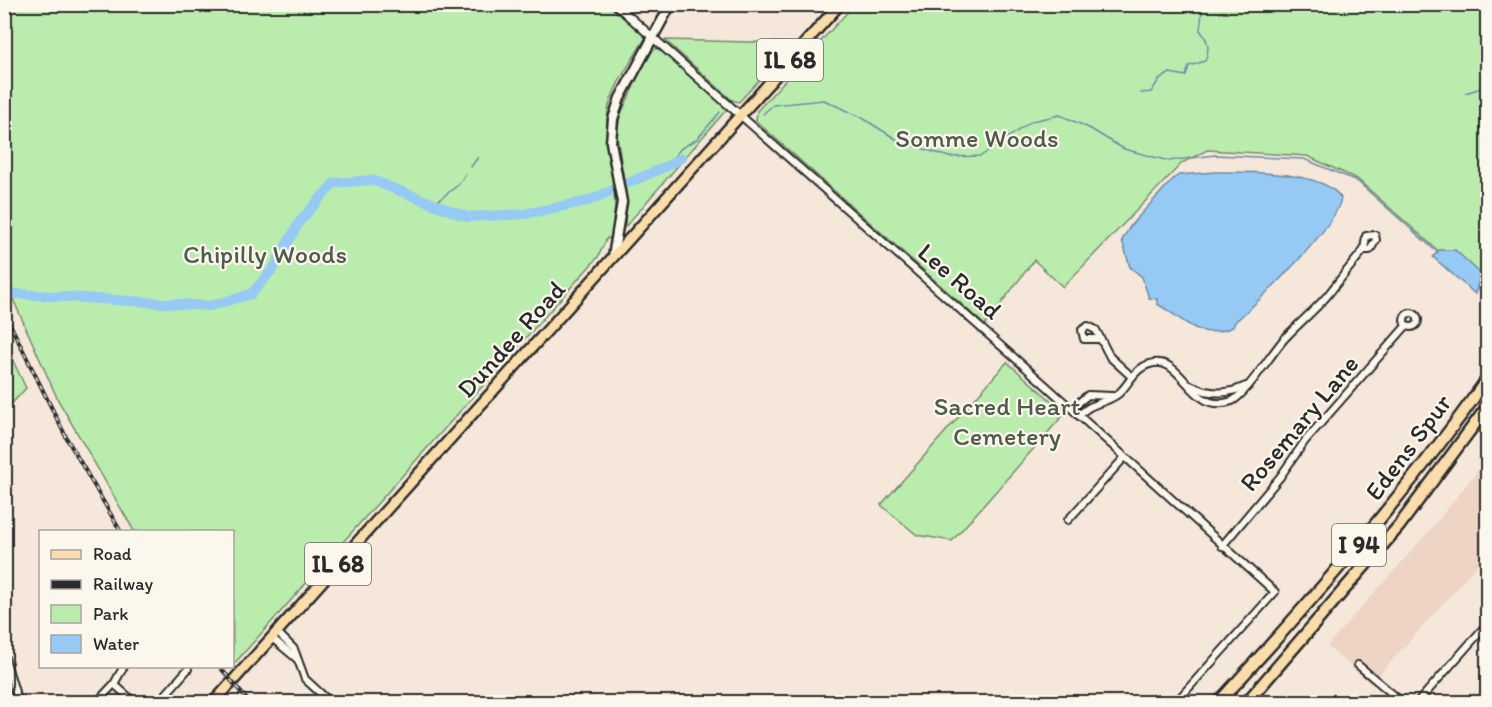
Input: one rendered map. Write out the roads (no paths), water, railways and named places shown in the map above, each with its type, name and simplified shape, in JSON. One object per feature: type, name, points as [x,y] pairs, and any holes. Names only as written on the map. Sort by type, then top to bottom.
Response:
[{"type":"highway","name":"Edens Spur","points":[[1219,702],[1383,517],[1488,378]]},
{"type":"highway","name":"Edens Spur","points":[[1247,702],[1399,526],[1488,405]]},
{"type":"main road","points":[[613,257],[619,232],[621,195],[611,142],[613,119],[620,98],[671,4]]},
{"type":"main road","name":"Dundee Road","points":[[214,702],[840,4]]},
{"type":"street","name":"Lee Road","points":[[615,4],[1072,408],[1124,458],[1275,592],[1176,702]]},
{"type":"street","points":[[1079,416],[1092,405],[1115,396],[1141,368],[1157,363],[1175,370],[1198,397],[1218,404],[1236,399],[1286,337],[1327,296],[1364,250]]},
{"type":"street","name":"Rosemary Lane","points":[[1222,546],[1280,477],[1305,441],[1406,326]]},
{"type":"street","points":[[1101,339],[1115,362],[1132,377]]},
{"type":"street","points":[[1188,384],[1205,392],[1221,393],[1246,385]]},
{"type":"street","points":[[1072,408],[1088,395],[1115,396]]},
{"type":"street","points":[[1068,520],[1124,458]]},
{"type":"street","points":[[1418,702],[1488,623]]},
{"type":"street","points":[[274,635],[294,649],[305,679],[330,702]]},
{"type":"street","points":[[4,655],[18,702]]},
{"type":"street","points":[[1358,665],[1402,702]]},
{"type":"street","points":[[97,702],[114,684],[123,668]]},
{"type":"street","points":[[159,702],[188,669]]},
{"type":"street","points":[[114,684],[134,702]]},
{"type":"water","points":[[1215,172],[1283,174],[1301,177],[1332,189],[1341,198],[1326,227],[1296,263],[1235,322],[1233,327],[1210,332],[1192,327],[1157,304],[1157,299],[1149,298],[1142,277],[1130,267],[1122,240],[1131,225],[1173,179],[1179,175]]},
{"type":"water","points":[[1439,250],[1455,250],[1481,274],[1475,294],[1433,257]]},
{"type":"waterway","points":[[1141,93],[1151,92],[1159,80],[1170,73],[1186,76],[1189,66],[1205,61],[1208,45],[1200,30],[1203,4]]},
{"type":"waterway","points":[[1465,93],[1488,86]]},
{"type":"waterway","points":[[763,114],[773,105],[824,100],[864,119],[899,141],[949,157],[981,156],[1032,121],[1060,115],[1089,128],[1124,149],[1169,161],[1215,155],[1304,159],[1357,181],[1438,253]]},
{"type":"waterway","points":[[667,166],[680,149],[697,139],[720,112]]},
{"type":"waterway","points":[[471,167],[478,157]]},
{"type":"waterway","points":[[4,293],[210,306],[251,294],[273,269],[300,221],[334,183],[372,180],[467,217],[524,214],[588,201],[681,158]]},
{"type":"waterway","points":[[435,203],[458,185],[466,174]]},
{"type":"waterway","points":[[1477,288],[1488,298]]},
{"type":"railway","points":[[4,312],[67,439],[120,530]]},
{"type":"railway","points":[[221,668],[249,702]]},
{"type":"park label","name":"Somme Woods","points":[[977,138]]},
{"type":"park label","name":"Chipilly Woods","points":[[265,254]]},
{"type":"park label","name":"Sacred Heart Cemetery","points":[[1007,421]]}]
